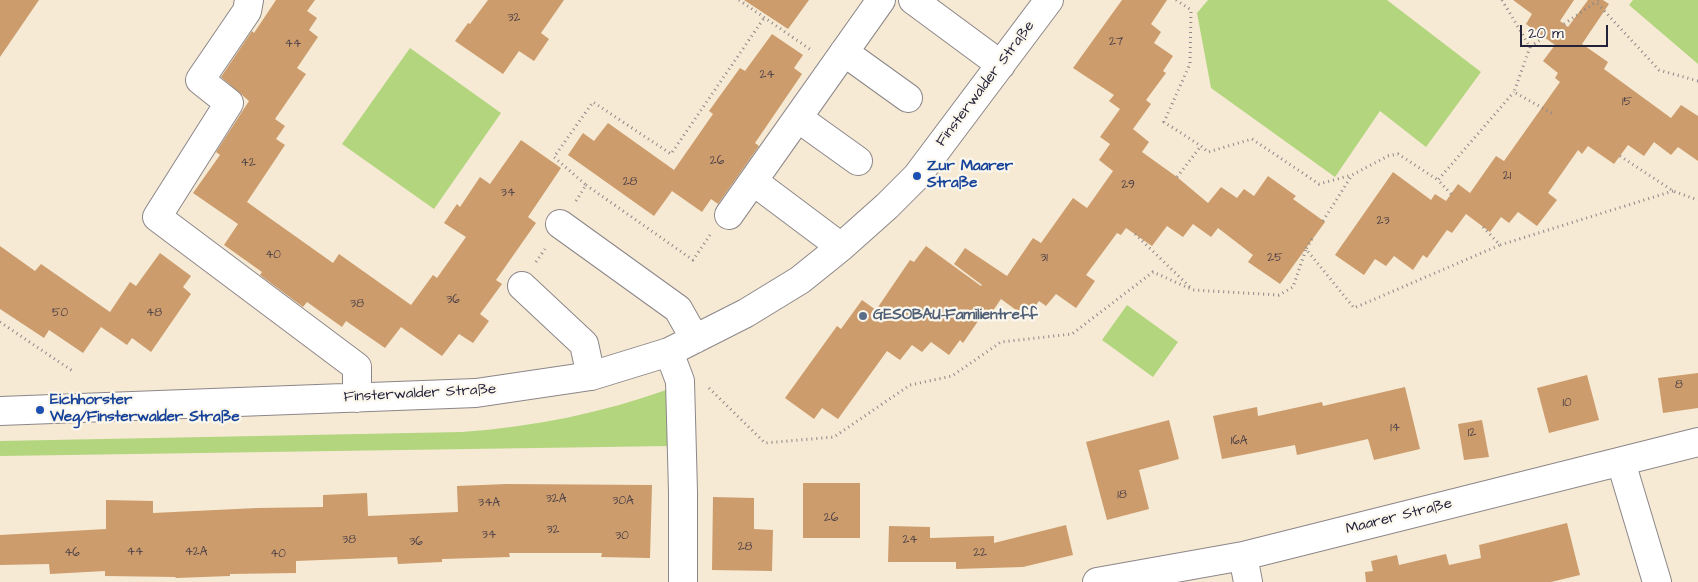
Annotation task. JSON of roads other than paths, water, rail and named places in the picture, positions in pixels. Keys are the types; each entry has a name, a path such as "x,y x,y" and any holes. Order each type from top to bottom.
{"street":[{"path":"249,0 247,11 200,80 229,103 157,218 357,367 357,398"},
{"path":"729,214 880,0"},
{"path":"913,0 1001,65"},
{"name":"Finsterwalder Straße","path":"0,411 476,393 591,376 669,352 746,313 800,280 887,206 917,176 1049,0"},
{"path":"839,59 908,98"},
{"path":"798,118 858,161"},
{"path":"753,181 841,247"},
{"path":"560,224 678,309 695,339"},
{"path":"522,286 584,344 591,376"},
{"path":"669,352 680,381 683,582"},
{"name":"Maarer Straße","path":"1097,582 1246,569 1621,462 1698,442"},
{"path":"1621,462 1657,582"}],"place":[{"name":"Zur Maarer Straße","path":"917,176"},
{"name":"GESOBAU-Familientreff","path":"863,316"},
{"name":"Eichhorster Weg/Finsterwalder Straße","path":"40,410"}]}
